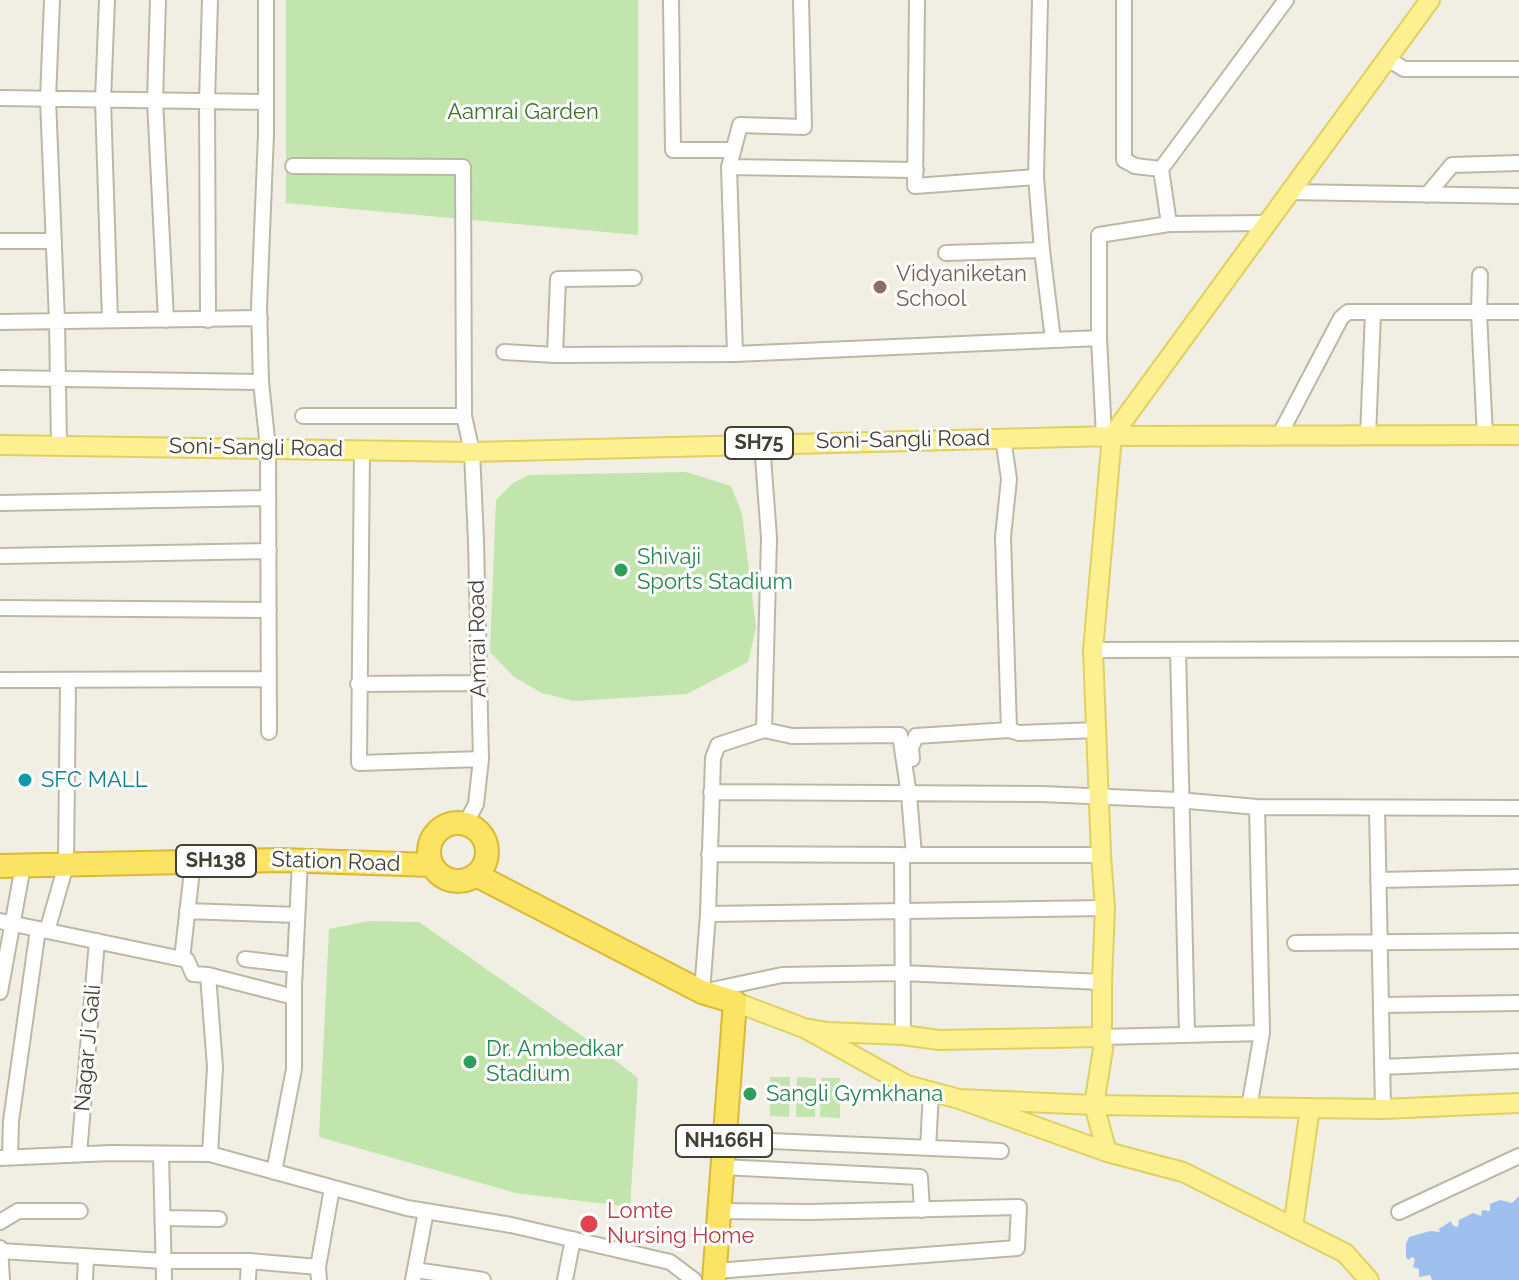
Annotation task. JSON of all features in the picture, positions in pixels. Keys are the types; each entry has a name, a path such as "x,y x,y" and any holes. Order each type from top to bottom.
{"highway":[{"path":"453,823 466,823 479,831 488,849 483,868 476,875 457,881 438,873 432,865 429,847 438,831 453,823"},
{"name":"Station Road","path":"0,866 300,860 432,865"},
{"path":"476,875 702,992 735,1002"},
{"name":"NH166H","path":"708,1277 718,1211 735,1002"}],"main road":[{"path":"1107,1152 1094,1105 1103,1049 1105,908 1093,650 1108,436 1430,0"},
{"name":"Soni-Sangli Road","path":"0,445 472,452 1108,436 1519,435"},
{"path":"735,1002 804,1028 907,1085 959,1099 1107,1152 1183,1172 1345,1253 1369,1280"},
{"path":"804,1028 939,1040 1102,1037"},
{"path":"959,1099 1094,1105 1383,1109 1519,1103"},
{"path":"1293,1227 1310,1108"}],"street":[{"path":"52,0 48,99 59,446"},
{"path":"107,0 103,100 110,320"},
{"path":"158,0 155,100 166,320"},
{"path":"208,320 210,0"},
{"path":"266,0 260,318 261,382 268,448 269,732"},
{"path":"671,0 673,150 733,150"},
{"path":"735,354 729,167 740,125 804,127 801,0"},
{"path":"917,0 915,186 1036,177"},
{"path":"1040,0 1036,177 1053,340"},
{"path":"1124,0 1124,160 1135,166 1161,169"},
{"path":"1169,224 1161,169 1286,0"},
{"path":"1388,59 1404,69 1519,69"},
{"path":"0,98 266,102"},
{"path":"1427,195 1452,165 1519,163"},
{"name":"Amrai Road","path":"293,166 463,167 464,416 472,452 481,759 476,804 466,823"},
{"path":"729,167 916,170"},
{"path":"1290,192 1519,196"},
{"path":"1108,436 1099,338 1099,235 1169,224 1268,223"},
{"path":"0,241 54,241"},
{"path":"946,253 1042,250"},
{"path":"1480,275 1485,436"},
{"path":"555,355 558,279 634,278"},
{"path":"1279,436 1341,318 1348,312 1519,312"},
{"path":"1368,436 1373,313"},
{"path":"0,322 260,318"},
{"path":"504,352 555,355 735,354 1099,338"},
{"path":"0,378 261,382"},
{"path":"303,416 464,416"},
{"path":"1003,438 1009,479 1003,537 1009,730"},
{"path":"762,443 769,538 764,730"},
{"path":"362,449 359,763 481,759"},
{"path":"0,503 268,498"},
{"path":"0,556 269,551"},
{"path":"0,608 269,610"},
{"path":"1093,650 1519,649"},
{"path":"1178,650 1187,1035"},
{"path":"0,680 269,679"},
{"path":"68,681 66,865 43,930 5,1158 79,1154 210,1154 426,1211 511,1225 670,1262 708,1277 1017,1248 1019,1207 718,1211"},
{"path":"358,684 478,683"},
{"path":"909,795 900,735 792,736 764,730 718,745 713,758 702,992 782,975 902,973 1102,982"},
{"path":"903,1035 902,912 908,855 911,748 916,736 1009,730 1019,733 1097,730"},
{"path":"711,792 1042,794 1183,800 1257,807 1519,808"},
{"path":"1249,1108 1262,1033 1257,807"},
{"path":"1377,808 1383,1109"},
{"path":"709,854 1101,855"},
{"path":"274,1172 294,1069 300,860"},
{"path":"182,959 193,862"},
{"path":"0,992 6,922 23,866"},
{"path":"1378,880 1519,877"},
{"path":"708,914 1105,908"},
{"path":"187,911 297,915"},
{"path":"6,922 187,960 200,975 215,1067 210,1154"},
{"name":"Nagar Ji Gali","path":"79,1154 97,941"},
{"path":"1295,943 1519,941"},
{"path":"245,959 295,965"},
{"path":"200,975 294,997"},
{"path":"1381,1005 1519,1003"},
{"path":"1102,1037 1262,1033"},
{"path":"1382,1067 1519,1061"},
{"path":"928,1148 931,1092"},
{"path":"724,1139 1001,1151"},
{"path":"161,1154 164,1280"},
{"path":"1399,1212 1519,1156"},
{"path":"722,1167 920,1177 922,1210"},
{"path":"2,1280 1,1250 86,1258 249,1261 318,1273 332,1188"},
{"path":"0,1222 18,1211 80,1211"},
{"path":"426,1211 414,1275 483,1280"},
{"path":"163,1218 219,1219"},
{"path":"565,1280 573,1239"},
{"path":"85,1280 86,1258"},
{"path":"248,1280 249,1261"}],"green space":[{"name":"Aamrai Garden","path":"286,0 638,0 638,235 286,203"},
{"name":"Shivaji Sports Stadium","path":"686,472 731,486 742,514 756,627 748,662 687,694 574,701 542,693 514,677 490,652 496,500 513,483 529,475"},
{"name":"Dr. Ambedkar Stadium","path":"369,921 419,922 638,1078 630,1207 516,1193 319,1137 329,929"},
{"path":"770,1077 790,1077 789,1117 770,1116"},
{"path":"797,1077 816,1078 815,1117 796,1117"},
{"path":"821,1078 840,1078 840,1118 820,1117"}],"water":[{"path":"1519,1196 1519,1280 1432,1280 1430,1275 1419,1277 1419,1269 1413,1267 1415,1259 1412,1257 1408,1260 1406,1257 1409,1237 1430,1231 1440,1232 1439,1229 1451,1221 1453,1226 1458,1227 1459,1220 1473,1213 1481,1216 1482,1210 1490,1211 1490,1204 1500,1200 1512,1203"}],"place":[{"name":"Vidyaniketan School","path":"880,287"},
{"name":"Shivaji Sports Stadium","path":"621,570"},
{"name":"SFC MALL","path":"25,780"},
{"name":"Dr. Ambedkar Stadium","path":"470,1062"},
{"name":"Sangli Gymkhana","path":"750,1094"},
{"name":"Lomte Nursing Home","path":"589,1224"}]}
